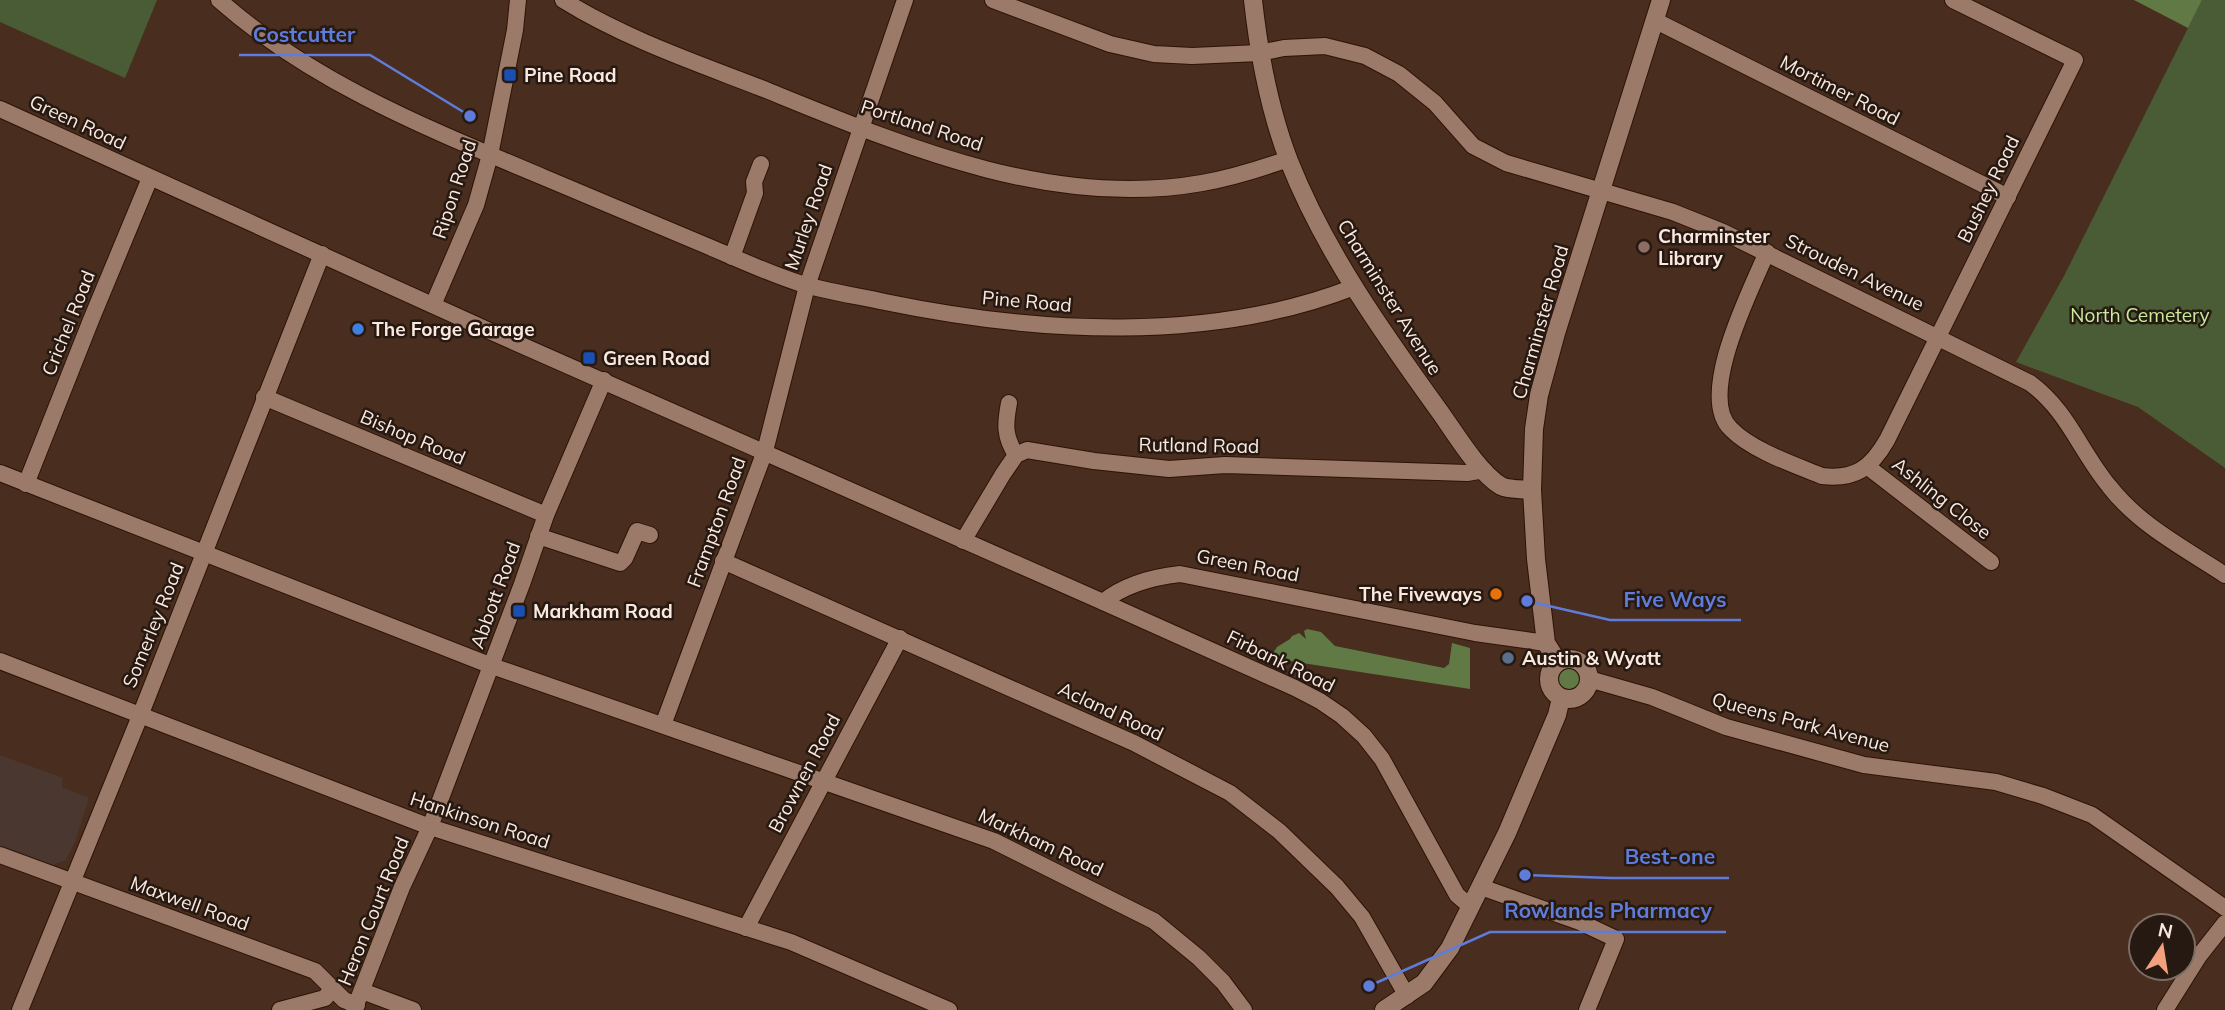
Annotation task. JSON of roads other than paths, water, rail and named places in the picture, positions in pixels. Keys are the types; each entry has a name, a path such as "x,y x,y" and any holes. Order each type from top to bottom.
{"main road":[{"name":"Charminster Avenue","path":"1253,0 1259,53 1289,159 1310,208 1354,287 1402,360 1484,470 1502,487 1532,490"},
{"name":"Charminster Road","path":"1558,662 1546,643 1536,559 1532,490 1534,429 1539,394 1657,6"},
{"path":"1569,659 1585,667 1589,680 1586,690 1580,696 1574,699 1561,698 1554,693 1548,680 1550,671 1558,662 1569,659"},
{"path":"1384,1010 1424,983 1450,948 1481,887 1557,715 1561,698"}],"street":[{"name":"Pine Road","path":"219,0 313,70 360,96 490,155 807,286 945,314 1032,324 1122,328 1245,318 1320,300 1354,287"},
{"name":"Ripon Road","path":"433,305 475,205 490,155 515,30 518,0"},
{"name":"Portland Road","path":"563,0 587,15 655,46 861,128 951,159 1019,177 1082,187 1146,188 1199,183 1250,172 1289,159"},
{"name":"Murley Road","path":"765,451 807,286 905,0"},
{"name":"Strouden Avenue","path":"993,0 1110,44 1154,54 1192,56 1259,53 1284,48 1325,46 1365,56 1399,74 1435,103 1473,146 1506,163 1673,212 1766,252 2030,383 2048,396 2109,486 2146,524 2225,575"},
{"name":"Bushey Road","path":"1868,467 1887,440 2076,60 1953,0"},
{"name":"Mortimer Road","path":"1657,6 2008,197"},
{"name":"Green Road","path":"0,109 433,305 1103,602 1114,593 1138,583 1180,574 1475,633 1546,643"},
{"path":"732,257 755,193 754,182 761,164"},
{"name":"Crichel Road","path":"26,484 150,178"},
{"path":"1766,252 1722,368 1718,401 1724,421 1741,437 1822,476 1857,473 1868,467"},
{"name":"Somerley Road","path":"20,1010 74,882 322,254"},
{"name":"Abbott Road","path":"430,827 546,515 604,380"},
{"name":"Bishop Road","path":"264,397 546,515"},
{"path":"963,541 1016,454 1006,436 1009,403"},
{"name":"Rutland Road","path":"1016,454 1027,450 1169,469 1225,465 1467,473 1484,470"},
{"name":"Frampton Road","path":"663,725 765,451"},
{"name":"Ashling Close","path":"1868,467 1991,562"},
{"name":"Markham Road","path":"0,474 492,666 994,841 1137,912 1169,932 1223,982 1244,1010"},
{"path":"538,536 620,563 637,531 650,536"},
{"name":"Acland Road","path":"723,561 1134,743 1238,798 1279,831 1337,887 1362,917 1407,996"},
{"name":"Firbank Road","path":"1103,602 1294,688 1342,716 1364,736 1382,759 1457,895 1471,907"},
{"name":"Brownen Road","path":"746,928 900,638"},
{"name":"Hankinson Road","path":"0,661 430,827 791,942 949,1010"},
{"name":"Queens Park Avenue","path":"1589,680 1652,697 1726,727 1864,765 1996,782 2043,796 2092,815 2225,908"},
{"name":"Heron Court Road","path":"358,1002 402,887 430,827"},
{"name":"Maxwell Road","path":"0,855 315,971 344,1000 413,1010"},
{"path":"1481,887 1580,922 1616,939 1587,1010"},
{"path":"2165,1010 2199,956 2225,923"},
{"path":"280,1010 325,998 332,989"}],"place":[{"name":"Pine Road","path":"510,75"},
{"name":"Costcutter","path":"470,116"},
{"name":"Charminster Library","path":"1644,247"},
{"name":"The Forge Garage","path":"358,329"},
{"name":"Green Road","path":"589,358"},
{"name":"The Fiveways","path":"1496,594"},
{"name":"Five Ways","path":"1527,601"},
{"name":"Markham Road","path":"519,611"},
{"name":"Austin & Wyatt","path":"1508,658"},
{"name":"Best-one","path":"1525,875"},
{"name":"Rowlands Pharmacy","path":"1369,986"}],"park label":[{"name":"North Cemetery","path":"2140,315"}]}
